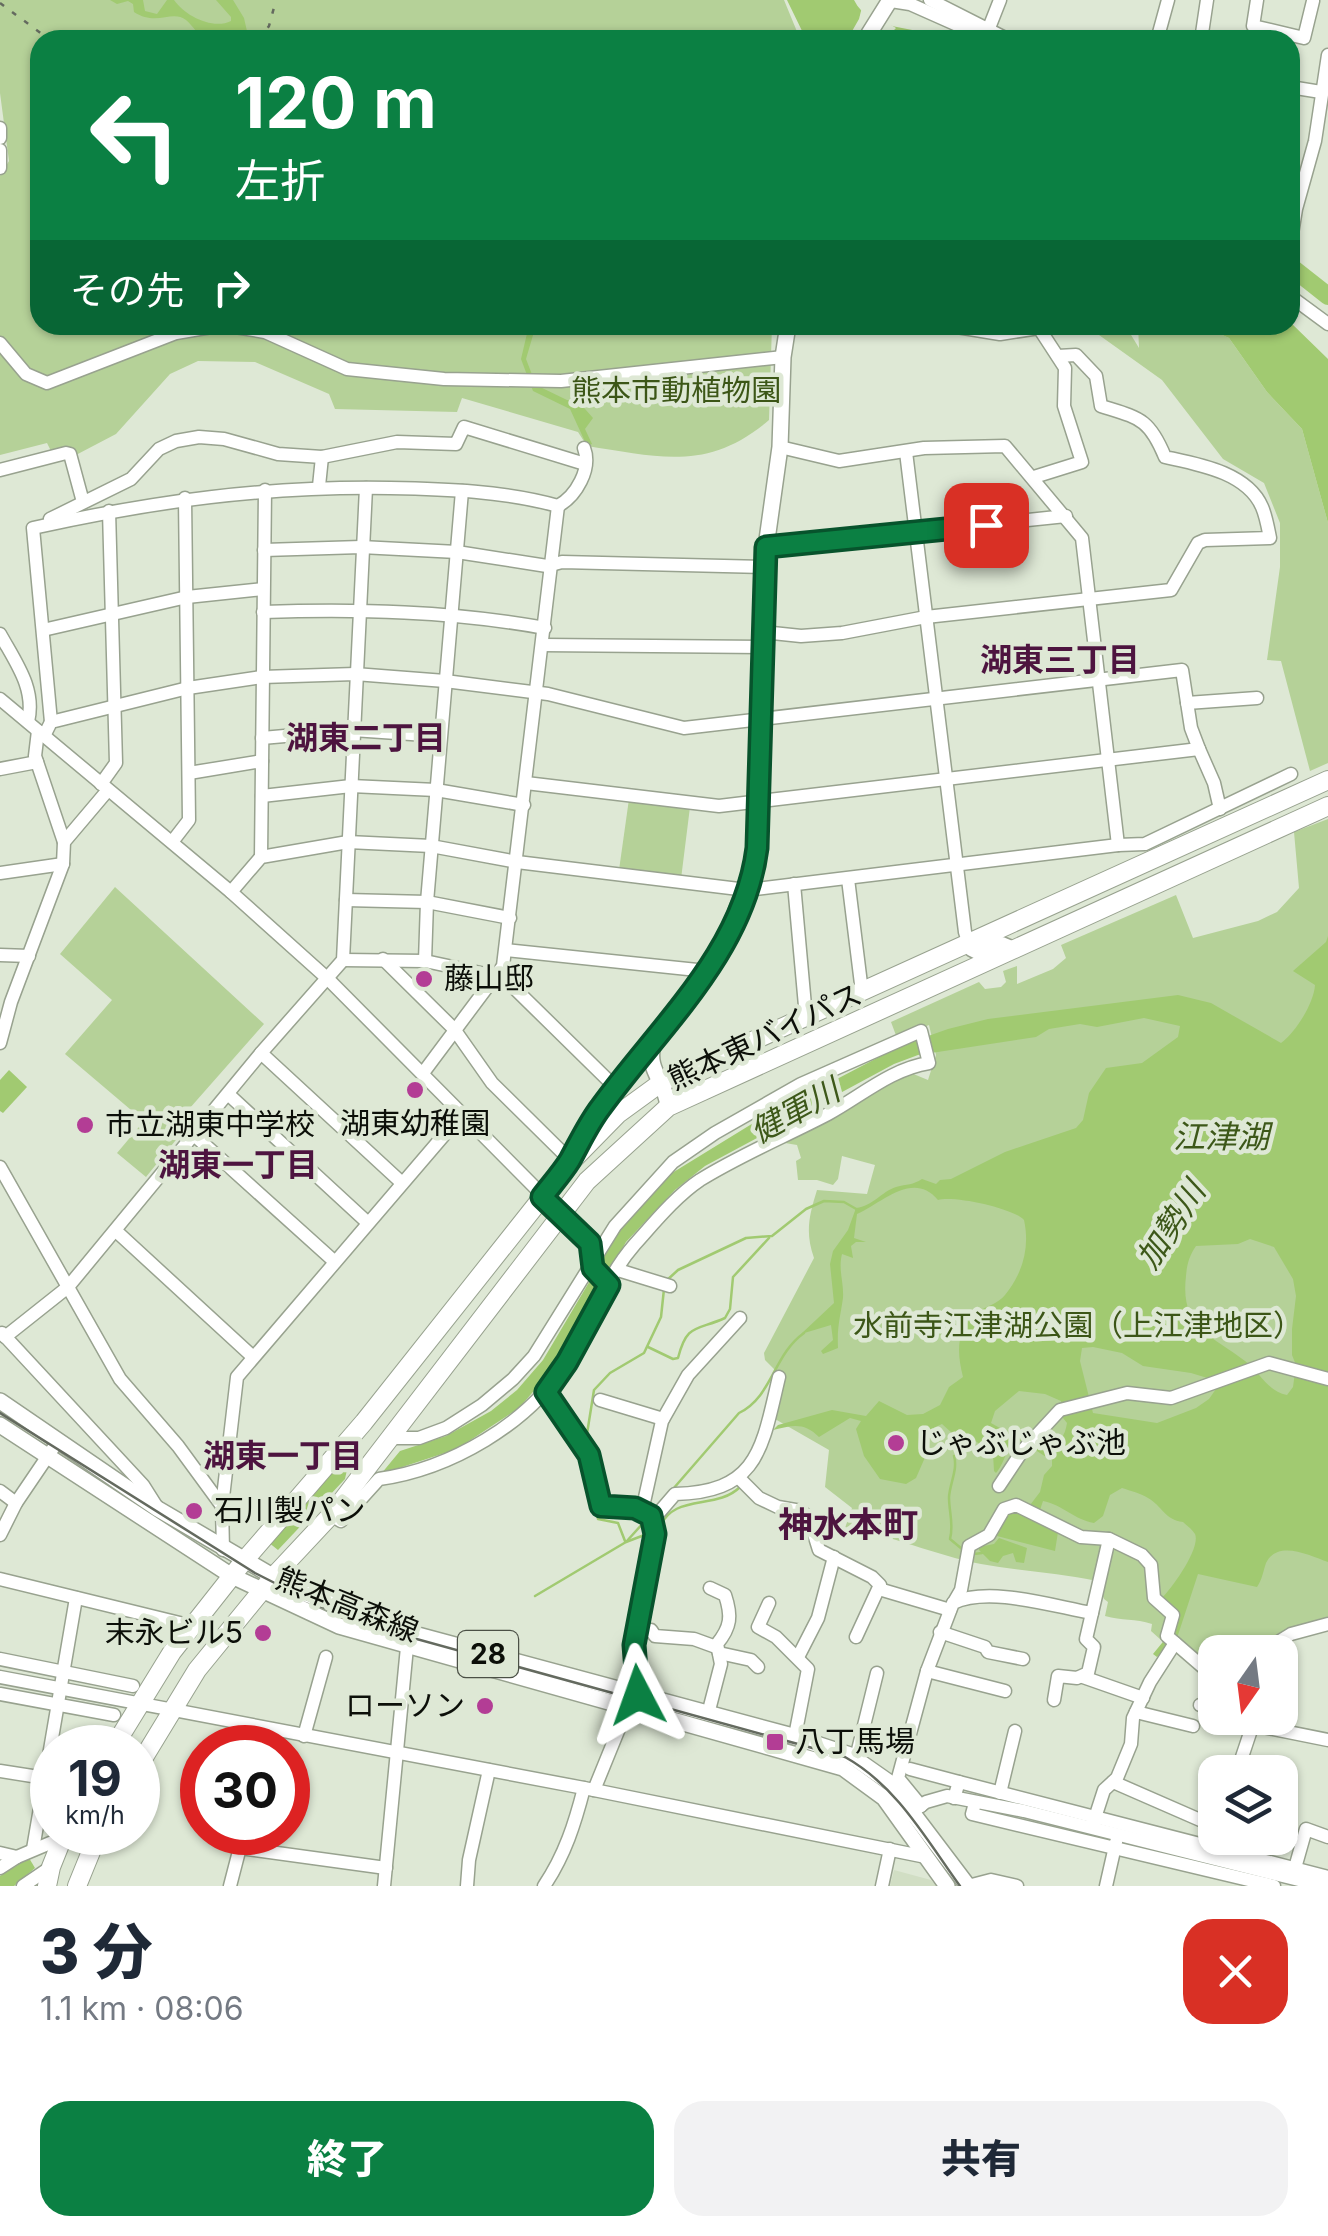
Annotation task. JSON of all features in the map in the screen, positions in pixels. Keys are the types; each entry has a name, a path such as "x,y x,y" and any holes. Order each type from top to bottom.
{"highway":[{"name":"熊本東バイパス","path":"123,1725 135,1695 237,1569 364,1422 568,1163 618,1114 662,1082 968,944 1149,852 1275,805 1328,780"},
{"name":"熊本東バイパス","path":"160,1730 197,1670 267,1584 331,1515 587,1181 668,1107 1328,806"},
{"path":"47,1886 55,1855"},
{"path":"83,1885 91,1855"}],"main road":[{"path":"872,30 891,0"},
{"path":"568,1163 584,1131 725,942 756,860 764,567 780,447 786,335"},
{"path":"660,1032 650,1056 668,1093 668,1107"},
{"name":"熊本高森線","path":"0,1401 158,1510 224,1550 237,1569"},
{"name":"熊本高森線","path":"0,1425 48,1457 339,1626 825,1761 864,1781 911,1813 926,1857 948,1886"},
{"name":"熊本高森線","path":"267,1584 414,1634 795,1736 856,1758 890,1782 968,1886"}],"street":[{"path":"891,0 979,30"},
{"path":"930,0 983,30"},
{"path":"991,30 1000,0"},
{"path":"1160,30 1168,0"},
{"path":"1202,30 1207,0"},
{"path":"1257,0 1253,26 1270,30"},
{"path":"1300,37 1304,38 1310,1 1328,5"},
{"path":"1300,206 1323,116 1321,92 1328,56"},
{"path":"1300,89 1321,92"},
{"path":"0,128 0,138"},
{"path":"0,150 0,168"},
{"path":"1300,303 1328,324"},
{"path":"0,343 26,374 47,383 171,335"},
{"path":"268,335 347,369 444,379 561,381 783,358"},
{"path":"1034,477 1082,462 1064,406 1065,368 1044,335"},
{"path":"543,645 763,640 842,633 926,617 1088,597 1171,590 1198,543 1270,538 1262,506 1254,493 1202,465 1165,457 1154,428 1140,418 1101,406 1096,376 1076,356 1058,356"},
{"path":"32,528 131,479 159,449 199,437 224,439 278,454 322,457 397,442 456,444 464,426 585,464"},
{"path":"780,447 839,461 948,446 1005,446 1034,477 1082,538 1118,845"},
{"path":"422,1073 497,976 506,950 558,506 580,484 587,456 584,448"},
{"path":"906,452 968,944 977,953 1002,943 1014,948"},
{"path":"0,470 70,454 82,502"},
{"path":"318,486 322,457"},
{"path":"32,528 185,498 318,486 462,491 558,506"},
{"path":"158,1510 144,1485 2,1334 68,1288 261,1053 343,960 366,488"},
{"path":"261,857 265,490"},
{"path":"425,961 462,491"},
{"path":"172,842 189,820 185,498"},
{"path":"64,842 116,764 109,511"},
{"path":"766,547 1066,516"},
{"path":"0,1044 63,864 64,842 34,746 41,728 43,630 32,528"},
{"path":"264,550 361,547 457,552 547,566 554,562 764,567"},
{"path":"43,630 187,597 264,589"},
{"path":"263,612 358,610 452,614 546,628"},
{"path":"0,634 25,678 41,728"},
{"path":"41,728 116,704 188,688 262,678 355,674 446,681 538,693 684,728 1182,670 1198,749 1214,783 1220,808"},
{"path":"1187,703 1256,698"},
{"path":"0,699 41,728 328,979 590,1243 592,1264 609,1285"},
{"path":"262,738 354,730 440,736"},
{"path":"526,783 720,806 1198,749"},
{"path":"188,774 262,761"},
{"path":"0,769 37,762"},
{"path":"231,892 261,857 348,842 432,846 516,862 746,890 1118,845 1149,852 1220,808 1291,774"},
{"path":"262,796 351,786 436,790 524,806"},
{"path":"0,872 63,864"},
{"path":"848,880 862,992"},
{"path":"794,884 806,1017"},
{"path":"346,900 427,902 510,918"},
{"path":"506,950 706,971"},
{"path":"0,955 29,956"},
{"path":"343,960 425,961 504,978 616,1088"},
{"path":"382,960 454,1030 492,1083 568,1163"},
{"path":"331,1515 341,1522 379,1479 448,1457 500,1430 546,1392 632,1248 698,1182 836,1110 908,1066 928,1063 922,1032 801,1084 673,1162 615,1226 534,1356 514,1379 446,1428 420,1438 390,1438"},
{"path":"261,1053 402,1182"},
{"path":"228,1094 368,1223"},
{"path":"224,1550 222,1506 238,1376 462,1114"},
{"path":"171,1118 194,1134 335,1262"},
{"path":"0,1167 120,1379 178,1446 222,1506"},
{"path":"116,1231 253,1357"},
{"path":"618,1270 670,1286"},
{"path":"544,1886 558,1866 589,1789 627,1709 638,1695 634,1645 655,1534 646,1514 663,1419 688,1375 740,1318"},
{"path":"999,1486 1023,1450 1060,1410 1127,1394 1171,1398 1269,1363 1328,1380"},
{"path":"546,1392 589,1455 599,1503 656,1516 675,1494 701,1494 739,1478 768,1423 779,1376"},
{"path":"600,1400 663,1419"},
{"path":"0,1535 16,1503 58,1441"},
{"path":"739,1478 769,1504 801,1511 812,1526 815,1545 880,1585 856,1637"},
{"path":"0,1491 16,1503"},
{"path":"1094,1823 1104,1790 1113,1782 1132,1744 1136,1712 1172,1640 1173,1615 1154,1598 1151,1565 1142,1555 1109,1538 1081,1536 1009,1505 989,1535 970,1546 960,1590 926,1671 898,1778 911,1813 947,1796 1094,1823 1328,1877"},
{"path":"1084,1677 1094,1647 1086,1638 1109,1538"},
{"path":"798,1657 818,1618 834,1557"},
{"path":"0,1580 192,1626"},
{"path":"708,1714 721,1664 718,1650 730,1622 726,1595 710,1588"},
{"path":"879,1589 952,1606 965,1598 985,1596 1092,1613"},
{"path":"54,1725 76,1598"},
{"path":"768,1603 758,1627 776,1636 798,1657 808,1674 795,1736"},
{"path":"1289,1635 1328,1624"},
{"path":"637,1633 651,1630 655,1636 694,1639 751,1660 758,1667"},
{"path":"940,1632 986,1647 988,1652 1023,1659"},
{"path":"1172,1640 1198,1663"},
{"path":"384,1886 408,1647"},
{"path":"307,1725 326,1657"},
{"path":"0,1660 64,1672 172,1710 249,1725"},
{"path":"926,1671 1005,1691"},
{"path":"856,1758 877,1673"},
{"path":"1054,1700 1058,1676 1084,1677 1142,1698"},
{"path":"0,1677 114,1715"},
{"path":"0,1694 135,1695"},
{"path":"1136,1712 1193,1726"},
{"path":"1000,1793 1014,1731"},
{"path":"1298,1732 1328,1740"},
{"path":"310,1737 926,1857"},
{"path":"467,1886 489,1770"},
{"path":"910,1770 1000,1793 1094,1823 1116,1841 1274,1886"},
{"path":"0,1772 30,1776"},
{"path":"954,1798 959,1782"},
{"path":"1113,1782 1198,1818"},
{"path":"975,1803 972,1814 1323,1886"},
{"path":"1295,1868 1306,1829 1328,1837"},
{"path":"1106,1886 1116,1841"},
{"path":"882,1886 890,1849"},
{"path":"0,1868 30,1850"},
{"path":"0,1853 17,1856"},
{"path":"230,1886 238,1855"},
{"path":"291,1855 386,1868"},
{"path":"23,1886 50,1867"},
{"path":"968,1886 991,1880 1017,1886"}],"shaded area":[{"path":"894,1870 931,1880 936,1886 890,1886"}],"green space":[{"name":"熊本市動植物園","path":"0,0 784,0 796,30 30,30 30,335 772,335 769,420 725,448 704,454 637,454 587,446 578,432 462,398 457,412 335,409 329,394 255,362 198,361 170,374 116,434 74,456 53,455 47,443 0,455 0,176 9,161 0,93"},
{"path":"1099,335 1131,335 1139,348 1138,335 1229,338 1267,392 1302,429 1328,523 1328,763 1310,771 1281,661 1267,660 1280,567 1280,523 1264,483 1223,459 1162,380"},
{"path":"629,799 690,807 681,879 619,870"},
{"name":"水前寺江津湖公園（上江津地区）","path":"1328,819 1328,1621 1286,1635 1198,1635 1198,1658 1176,1642 1161,1640 1151,1631 1152,1624 1105,1616 1108,1602 1097,1581 981,1564 845,1528 852,1508 825,1487 829,1450 775,1419 777,1372 765,1360 764,1353 814,1258 809,1224 817,1190 867,1194 875,1165 842,1156 833,1185 798,1180 796,1161 801,1158 797,1145 779,1142 911,1073 928,1080 936,1055 929,1025 897,1038 891,1022 979,982 985,989 1001,987 1006,982 1003,971 1017,966 1017,984 1053,969 1066,958 1061,945 1176,895 1193,938 1277,912 1299,888 1294,832"},
{"path":"115,887 264,1024 182,1117 188,1125 146,1177 117,1153 144,1121 65,1054 112,1000 60,954"}],"water":[{"path":"110,0 143,0 145,11 157,14 167,0 174,0 192,16 216,24 231,21 231,17 216,0 233,0 247,30 195,30 181,17 150,18 134,12 128,1 117,4"},
{"path":"787,0 854,0 871,18 911,30 802,30"},
{"path":"1300,332 1328,359 1328,523 1302,429 1267,392 1229,338 1222,335 1300,335"},
{"path":"527,335 533,335 526,359 536,385 578,401 593,418 585,429 592,444 587,446 570,409 533,391 521,359"},
{"name":"江津湖","path":"1328,936 1328,1562 1295,1551 1278,1552 1266,1563 1257,1587 1198,1574 1177,1638 1157,1657 1153,1654 1171,1632 1162,1598 1184,1568 1196,1540 1183,1522 1168,1516 1148,1498 1122,1488 1110,1495 1103,1516 1094,1523 1043,1501 1039,1513 1058,1532 1055,1551 997,1536 1011,1509 1024,1513 1052,1466 1052,1460 1021,1441 1012,1438 996,1473 993,1454 962,1431 952,1433 942,1424 929,1430 930,1446 916,1478 906,1484 880,1479 864,1456 856,1429 861,1421 850,1418 819,1437 798,1426 773,1430 778,1425 832,1410 866,1416 879,1401 907,1415 923,1414 940,1405 949,1387 963,1377 959,1350 965,1326 978,1312 1002,1298 1016,1278 1024,1259 1024,1220 982,1204 938,1200 918,1188 898,1192 857,1214 854,1238 866,1242 851,1246 853,1258 842,1254 838,1348 823,1354 821,1351 833,1340 831,1325 801,1334 834,1303 830,1264 833,1251 848,1230 856,1208 891,1189 922,1179 936,1184 1005,1152 1076,1128 1083,1120 1089,1093 1106,1068 1142,1063 1178,1037 1180,1026 1144,1018 1097,1027 1080,1024 1049,1029 1036,1037 918,1055 894,1064 705,1166 675,1190 626,1242 559,1362 519,1408 457,1449 381,1474 400,1451 446,1436 491,1411 517,1390 543,1360 620,1230 672,1173 755,1122 900,1046 988,1019 1178,995 1211,1003 1281,1043 1303,1017 1314,992 1315,985 1293,971","holes":["1250,1239 1274,1247 1293,1279 1296,1296 1292,1355 1296,1365 1293,1387 1287,1395 1274,1390 1245,1361 1209,1336 1188,1307 1186,1272 1196,1246 1238,1244","1082,1348 1122,1353 1143,1366 1214,1380 1216,1389 1196,1408 1157,1423 1093,1413 1080,1361","1019,1391 1045,1394 1061,1401 1067,1423 1065,1432 1048,1452 1037,1449 991,1423 995,1411"]},
{"path":"9,1070 27,1087 3,1113 0,1080"},
{"path":"348,1465 345,1479 278,1550 268,1542 331,1474"},
{"path":"999,1538 1027,1548 1024,1563 1016,1562 1013,1553 1003,1556 998,1563 990,1561 979,1550"},
{"path":"29,1858 35,1868 14,1886 0,1886 0,1876"}],"pier":[{"path":"862,7 896,28 853,30"}],"waterway":[{"path":"1300,274 1328,296"},
{"path":"666,1281 678,1270 746,1238 772,1236 806,1209 824,1201 844,1202 858,1210"},
{"path":"648,1347 678,1358 689,1333 725,1318 730,1309 733,1277 769,1238"},
{"path":"586,1440 594,1390 610,1373 644,1353 661,1317 664,1289"},
{"path":"673,1489 739,1413 759,1396 786,1352 804,1333"},
{"path":"954,1456 949,1497 950,1539 962,1549"},
{"path":"659,1529 674,1510 719,1498 740,1487"},
{"path":"596,1507 598,1519 618,1523 625,1541"},
{"path":"626,1542 645,1521"},
{"path":"535,1596 626,1542 647,1534"},
{"path":"974,1554 982,1553"}],"tram line":[{"path":"0,1413 255,1573 320,1606 384,1630 845,1757 895,1798 960,1886"}],"railway":[{"path":"266,30 276,0"},
{"path":"0,3 36,30"}],"place":[{"name":"藤山邸","path":"424,979"},
{"name":"湖東幼稚園","path":"415,1090"},
{"name":"市立湖東中学校","path":"85,1125"},
{"name":"じゃぶじゃぶ池","path":"896,1443"},
{"name":"石川製パン","path":"194,1511"},
{"name":"末永ビル5","path":"263,1633"},
{"name":"ローソン","path":"485,1706"},
{"name":"八丁馬場","path":"775,1742"}],"district":[{"name":"湖東三丁目","path":"1060,660"},
{"name":"湖東二丁目","path":"366,738"},
{"name":"湖東一丁目","path":"238,1165"},
{"name":"湖東一丁目","path":"283,1456"},
{"name":"神水本町","path":"848,1525"}],"route":[{"path":"638,1695 634,1645 655,1534 651,1516 635,1508 601,1506 589,1455 546,1392 609,1285 593,1268 590,1243 542,1197 566,1166 602,1104 706,971 725,942 746,890 757,848 766,547 986,525"}],"water label":[{"name":"健軍川","path":"795,1111"},
{"name":"加勢川","path":"1171,1225"}]}
